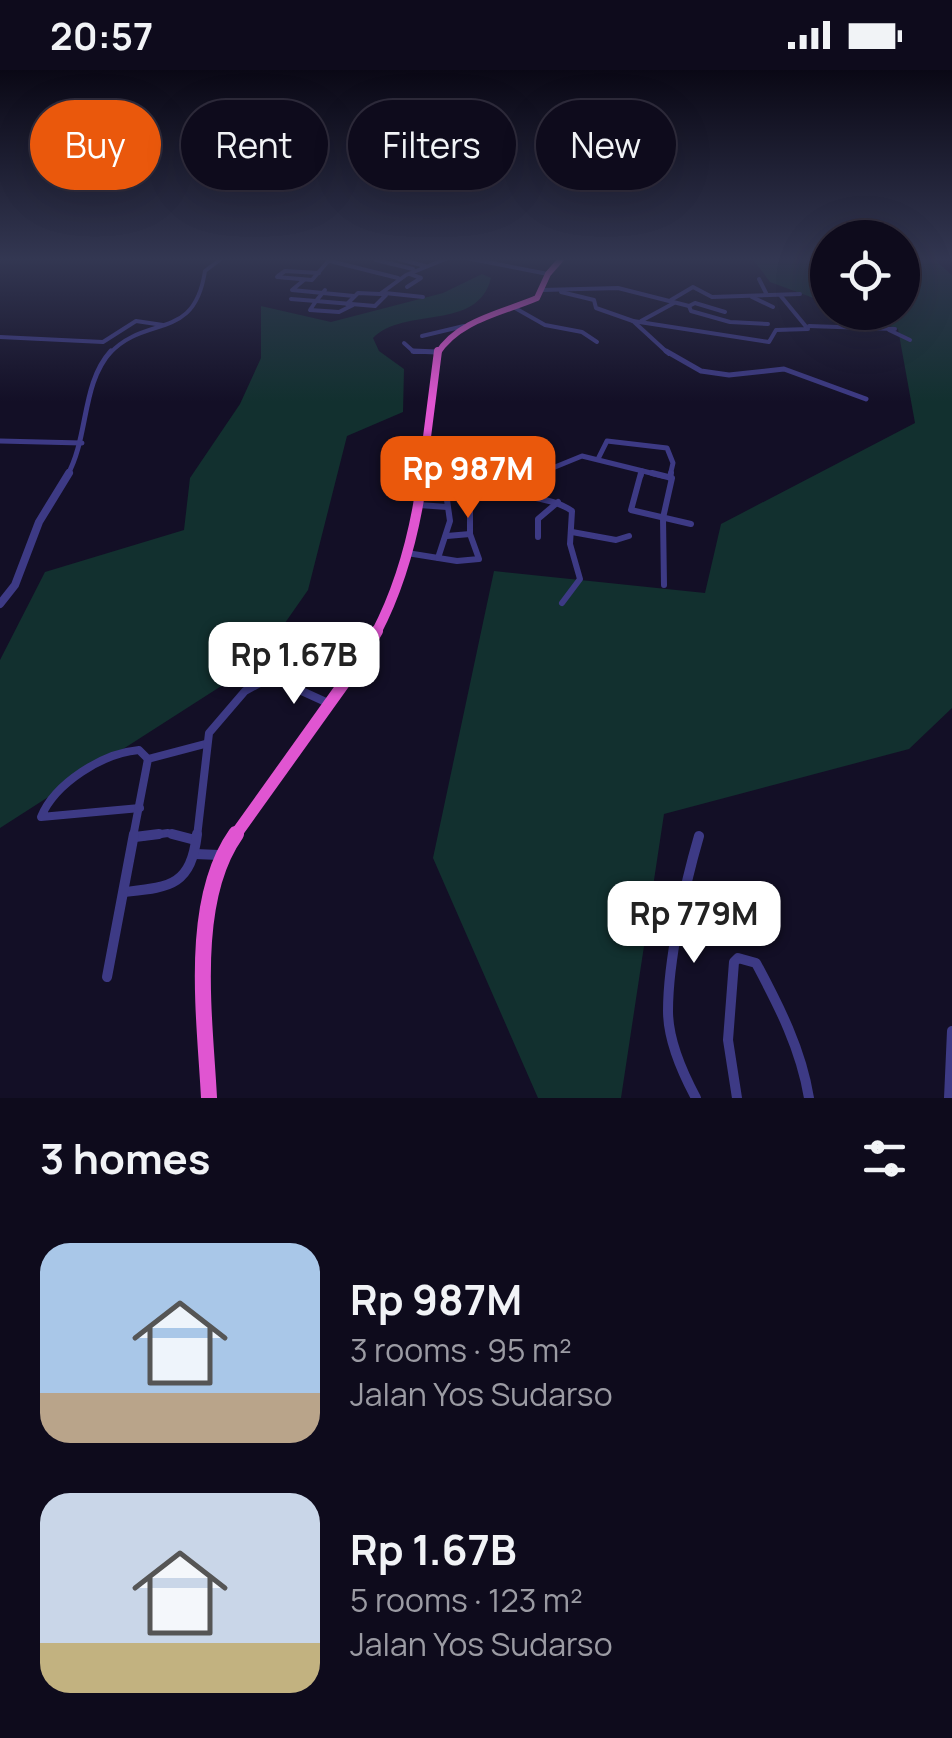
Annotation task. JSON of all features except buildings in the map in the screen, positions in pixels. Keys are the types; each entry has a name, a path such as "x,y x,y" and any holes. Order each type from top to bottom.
{"highway":[{"path":"209,1098 205,937 208,892 220,856 370,644 406,553 419,504 436,352 448,338 466,327 519,306"}],"street":[{"path":"0,604 19,583 34,532 82,443 95,379 104,358 135,336 186,317 197,306"},
{"path":"313,306 310,310 344,312 348,306"},
{"path":"595,306 637,321 769,342 776,330 806,330 809,326"},
{"path":"637,321 665,306"},
{"path":"689,306 691,311 724,320 768,324"},
{"path":"704,306 724,312"},
{"path":"769,313 773,307 787,306 809,326 892,330 910,340"},
{"path":"515,308 545,325 582,332 597,342"},
{"path":"0,336 103,342 136,321 163,325"},
{"path":"637,321 670,354 700,370 729,375 784,369 866,399"},
{"path":"422,336 466,327"},
{"path":"404,343 414,352 436,352"},
{"path":"598,459 606,441 667,448 673,463 673,480 664,518 664,585"},
{"path":"0,442 82,443"},
{"path":"473,467 490,446"},
{"path":"424,479 444,479 473,467 555,466 578,456 670,478"},
{"path":"486,468 494,486 504,493 559,502 572,511 571,551 580,579 562,603"},
{"path":"642,471 631,510 691,524"},
{"path":"438,558 450,521 444,479"},
{"path":"406,553 478,560 470,534 470,497 447,490"},
{"path":"538,537 538,519 559,502"},
{"path":"419,504 448,507"},
{"path":"572,532 616,540 629,536"},
{"path":"446,538 470,534"},
{"path":"125,892 176,885 196,854 206,744 222,714 264,678 283,681 328,703"},
{"path":"148,759 206,744"},
{"path":"140,808 55,818 42,818 41,814 54,790 128,751 139,750 148,759"},
{"path":"107,977 148,759"},
{"path":"135,837 168,833 195,840"},
{"path":"696,1098 678,1065 668,1012 685,884 699,836"},
{"path":"196,854 220,856"},
{"path":"737,1098 728,1030 734,962 738,958 756,963 770,988 800,1061 809,1098"},
{"path":"949,1098 952,1031"}],"green space":[{"path":"261,306 331,322 393,306 471,306 386,328 373,338 379,351 404,369 403,412 347,436 308,590 257,663 0,828 0,660 45,572 184,530 190,478 240,404 261,358"},
{"path":"920,306 952,306 952,708 909,749 664,814 621,1098 538,1098 433,858 494,571 705,593 721,524 915,423 898,330 920,330"}]}
